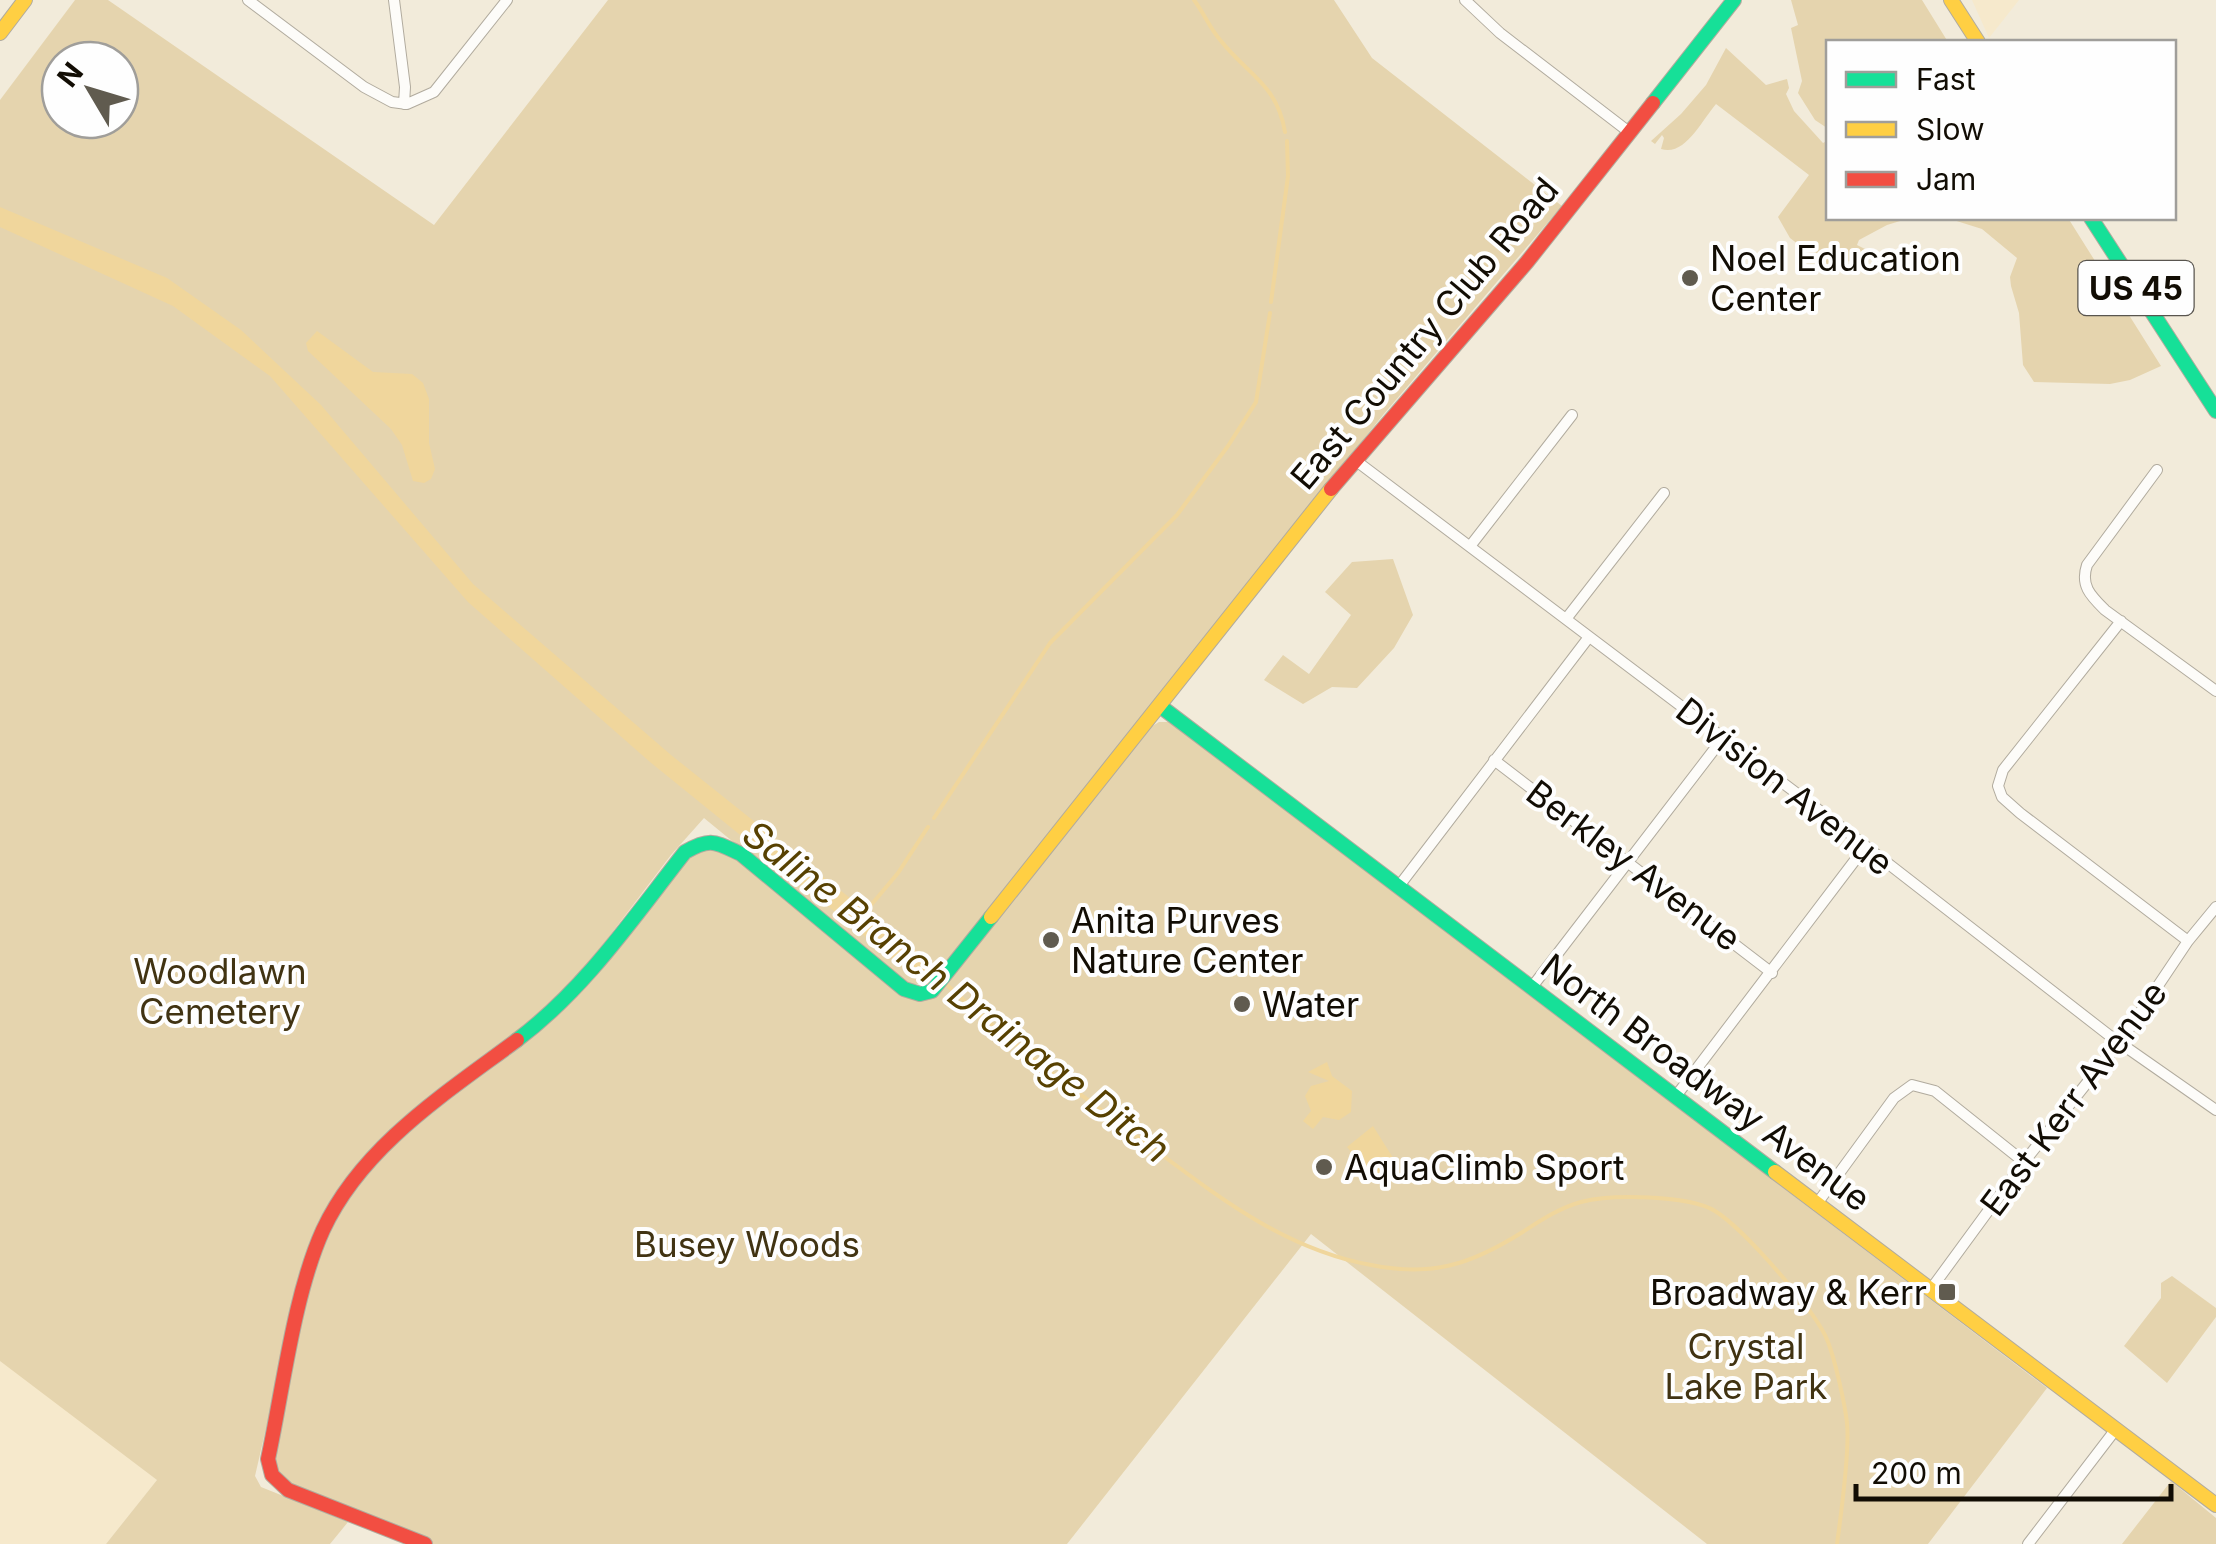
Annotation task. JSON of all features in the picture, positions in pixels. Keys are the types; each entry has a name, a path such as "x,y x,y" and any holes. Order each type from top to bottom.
{"main road":[{"path":"0,34 25,0"},
{"name":"East Country Club Road","path":"424,1544 319,1504 280,1484 272,1475 268,1458 308,1266 325,1226 360,1173 392,1137 560,1004 685,852 703,842 724,844 904,989 926,994 944,979 1354,460 1491,305 1734,0"},
{"path":"1951,0 1977,40"},
{"name":"US 45","path":"2092,220 2213,400"},
{"name":"North Broadway Avenue","path":"1160,706 2216,1505"}],"street":[{"path":"248,0 364,86 404,104 434,92 507,0"},
{"path":"394,0 404,104"},
{"path":"1466,0 1500,34 1629,132"},
{"path":"1471,546 1572,415"},
{"name":"Division Avenue","path":"1354,460 2119,1042 2216,1110"},
{"path":"2158,470 2088,565 2084,582 2089,594 2121,622 2216,692"},
{"path":"1566,619 1664,494"},
{"path":"2121,622 2004,770 1999,779 2000,792 2020,813 2188,941"},
{"path":"1399,886 1589,637"},
{"path":"1532,987 1723,738"},
{"name":"Berkley Avenue","path":"1494,760 1772,973"},
{"path":"1676,1096 1864,847"},
{"name":"East Kerr Avenue","path":"1931,1289 2216,907"},
{"path":"1816,1205 1894,1098 1912,1086 1935,1091 2024,1162"},
{"path":"2028,1544 2116,1429"}],"shaded area":[{"path":"1972,0 2019,0 1989,38"},
{"path":"0,207 167,278 241,330 321,405 473,584 671,755 940,970 924,984 650,762 468,602 270,376 173,306 0,227"},
{"path":"317,331 373,372 412,374 423,383 429,399 429,443 435,469 431,479 424,483 413,481 402,445 391,429 308,351 306,343"},
{"path":"1327,1062 1332,1076 1352,1091 1351,1112 1339,1120 1323,1117 1313,1129 1303,1121 1311,1111 1305,1096 1311,1086 1329,1081 1308,1072"},
{"path":"1373,1126 1395,1161 1373,1179 1347,1147"},
{"path":"0,1358 157,1480 106,1544 0,1544"}],"green space":[{"name":"Woodlawn Cemetery","path":"75,0 108,0 434,225 608,0 1334,0 1372,58 1562,206 1383,415 928,984 910,984 892,972 704,818 589,963 544,1012 394,1128 303,1268 255,1476 261,1487 348,1522 330,1544 106,1544 157,1480 0,1361 0,100 40,47 40,140 140,140 140,40 45,40"},
{"path":"1791,0 1922,0 1947,40 1826,40 1826,127 1815,120 1798,93 1802,81 1791,28 1798,25"},
{"path":"1726,48 1766,85 1787,79 1786,94 1794,111 1823,143 1826,142 1826,220 1903,220 1859,240 1857,245 1865,249 1857,266 1850,261 1828,267 1790,238 1778,217 1809,175 1716,104 1678,148 1661,149 1662,135 1655,144 1651,141 1706,85"},
{"path":"1953,220 2069,220 2161,366 2110,384 2034,382 2023,365 2019,313 2011,286 2017,258 1982,229"},
{"path":"1393,559 1413,615 1394,648 1357,688 1332,687 1303,704 1264,680 1283,655 1309,674 1351,615 1325,592 1352,562"},
{"path":"1169,722 2047,1388 1928,1544 1707,1544 1311,1234 1067,1544 425,1544 319,1504 269,1469 309,1266 373,1157 551,1014 672,865 713,841 920,994 1018,892 1149,728"},
{"path":"2172,1276 2216,1308 2216,1317 2167,1383 2124,1346 2161,1298 2161,1283"},
{"path":"2171,1481 2216,1518 2216,1544 2122,1544"}],"waterway":[{"path":"1194,0 1217,36 1268,91 1285,132"},
{"path":"1271,302 1288,176 1287,141"},
{"path":"934,818 1050,643 1177,515 1228,446 1256,402 1270,313"},
{"path":"866,911 898,873 928,827"},
{"name":"Saline Branch Drainage Ditch","path":"946,984 1038,1062 1218,1195 1275,1231 1337,1257 1413,1270 1449,1266 1484,1253 1565,1208 1594,1199 1669,1199 1715,1211 1778,1272 1810,1311 1828,1342 1848,1435 1837,1544"}],"traffic: fast":[{"path":"1653,103 1734,0"},
{"path":"2092,220 2216,411"},
{"path":"1160,706 1775,1172"},
{"path":"517,1040 586,976 685,852 701,844 719,844 741,854 904,989 920,994 932,991 991,917"}],"traffic: slow":[{"path":"0,33 25,0"},
{"path":"1951,0 1977,40"},
{"path":"991,917 1331,489"},
{"path":"1775,1172 2216,1505"}],"traffic: jam":[{"path":"1331,489 1527,262 1653,103"},
{"path":"425,1544 288,1490 272,1475 268,1459 304,1283 323,1230 340,1200 360,1172 408,1123 517,1040"}],"place":[{"name":"Noel Education Center","path":"1690,278"},
{"name":"Anita Purves Nature Center","path":"1051,940"},
{"name":"Water","path":"1242,1004"},
{"name":"AquaClimb Sport","path":"1324,1167"},
{"name":"Broadway & Kerr","path":"1947,1292"}],"park label":[{"name":"Busey Woods","path":"747,1244"},
{"name":"Crystal Lake Park","path":"1746,1366"}]}
